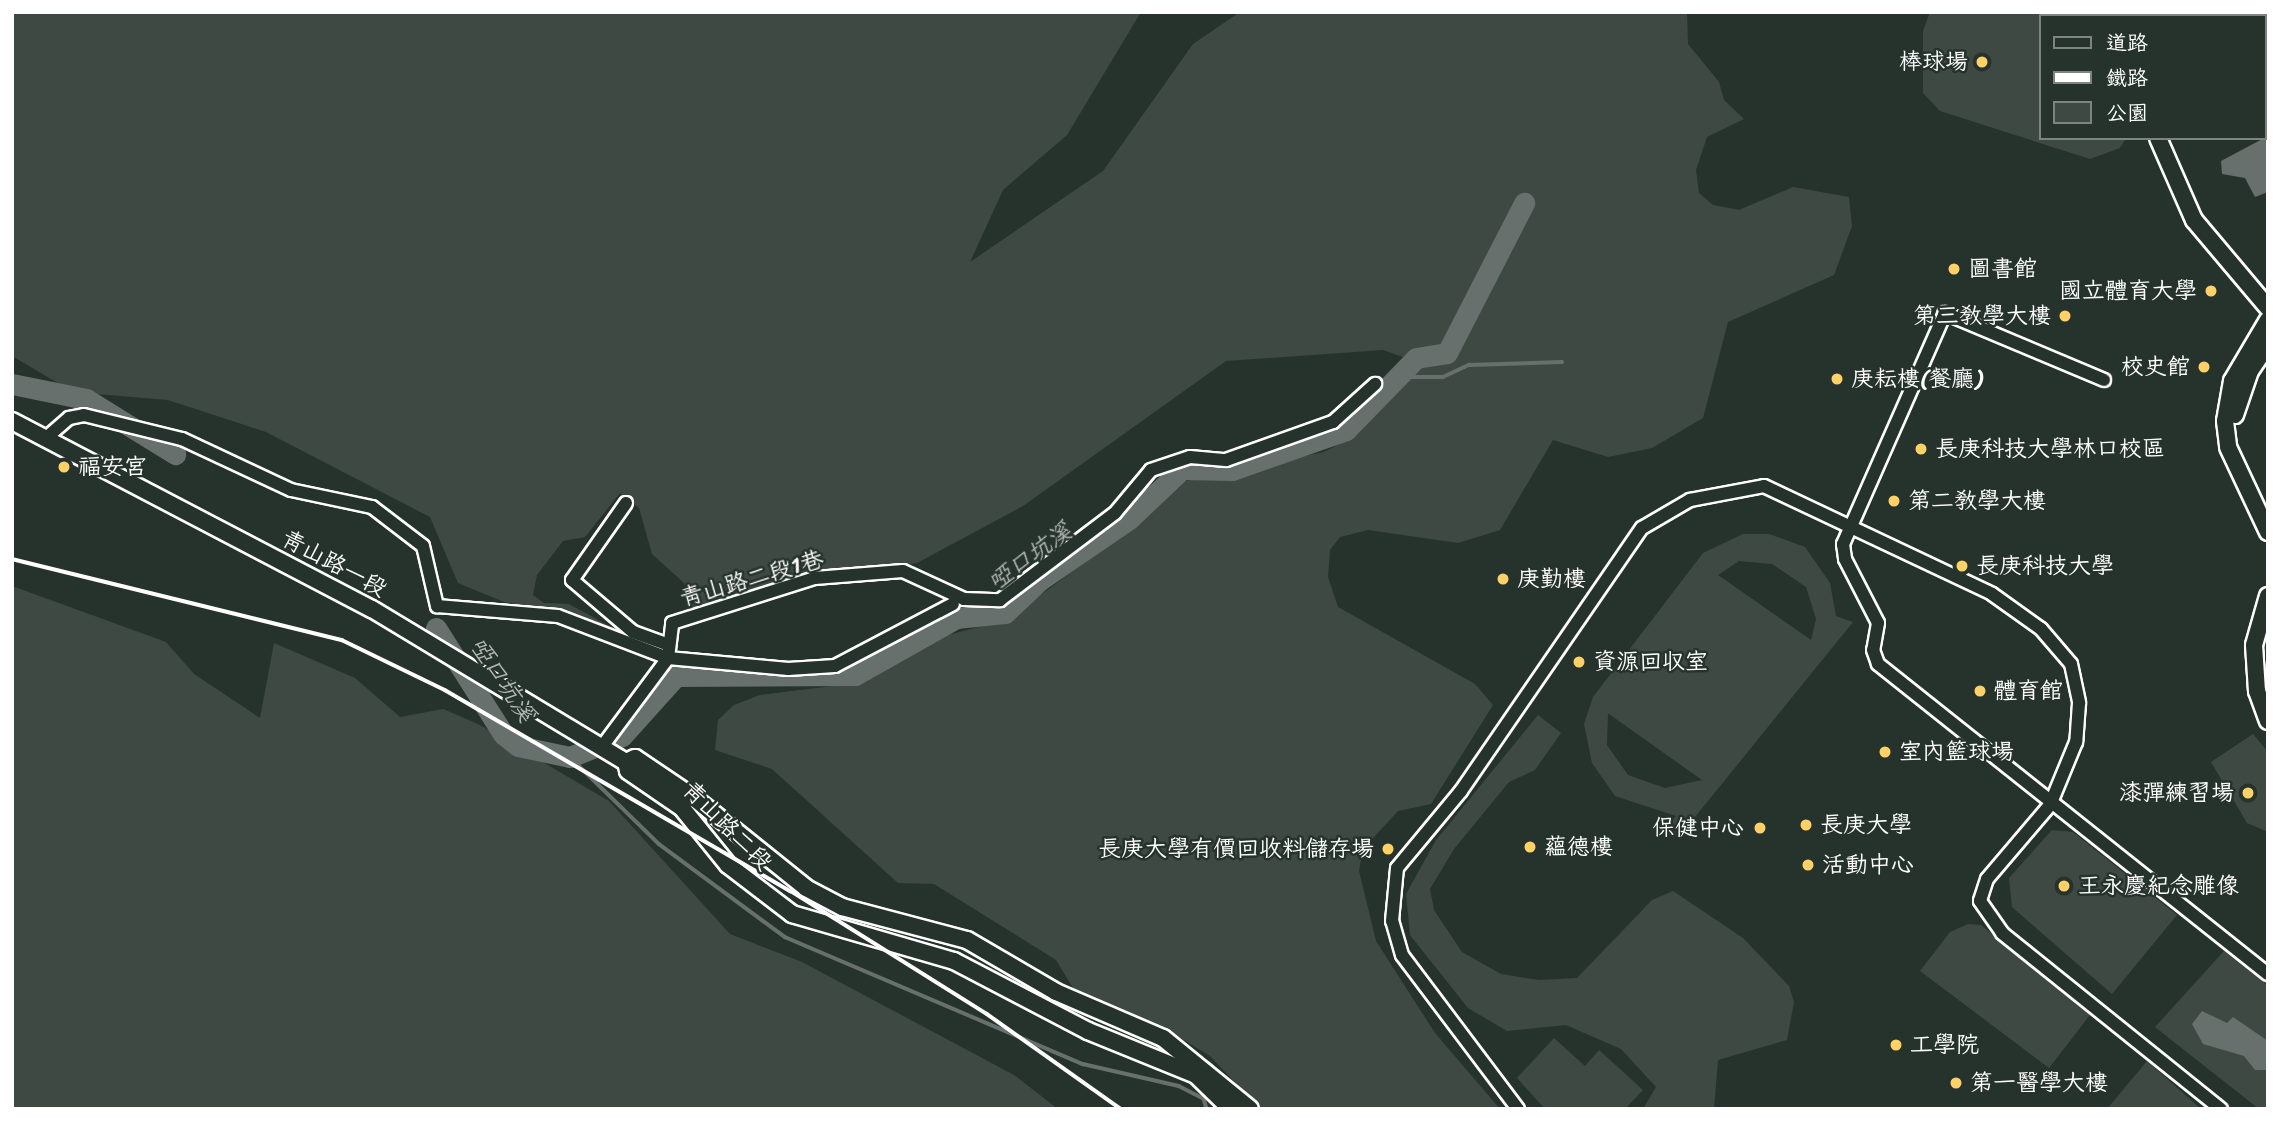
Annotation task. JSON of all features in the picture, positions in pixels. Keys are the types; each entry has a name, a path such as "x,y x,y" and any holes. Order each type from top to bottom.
{"street":[{"path":"2159,140 2194,220 2268,309"},
{"path":"2170,140 2204,216 2268,292"},
{"path":"2104,380 1945,313 1843,544 1845,559 1878,623 1873,650 1878,664 2050,805 2268,974"},
{"path":"2268,320 2232,381 2225,421 2228,447 2268,532"},
{"path":"2268,344 2250,371 2235,421 2249,472 2268,505"},
{"name":"青山路二段1巷","path":"666,644 672,623 815,578 903,571 964,599 1000,600 1115,513 1151,470 1190,457 1226,460 1334,422 1375,384"},
{"path":"46,438 69,418 84,415 146,429 291,490 372,507 423,546 438,606 558,617 668,658 788,669 835,666 953,604"},
{"name":"青山路一段","path":"12,421 372,609 626,762"},
{"path":"1518,1109 1402,955 1392,921 1397,867 1461,791 1642,528 1690,500 1764,486 1992,594 2041,629 2071,664 2079,703 2077,742 2050,805 1987,879 1980,901 1988,919 2221,1109"},
{"path":"601,748 668,658 666,644 633,632 572,580 626,503"},
{"path":"2268,596 2254,645 2257,691 2268,721"},
{"path":"2268,632 2268,690"},
{"name":"青山路二段","path":"1231,1109 1196,1075 1088,1031 954,961 792,914 728,865 681,808 628,771 626,762 635,758 693,796 806,888 842,906 968,940 1056,992 1163,1038 1250,1109"}],"green space":[{"path":"12,12 1141,12 1067,135 1003,190 970,262 1103,171 1193,44 1240,12 1687,12 1688,44 1719,82 1724,100 1744,119 1707,137 1696,170 1699,193 1713,205 1739,210 1793,187 1849,197 1852,226 1834,275 1728,322 1703,418 1652,448 1608,457 1553,440 1500,530 1458,543 1368,530 1340,537 1330,550 1328,577 1338,607 1475,684 1493,705 1431,804 1398,811 1363,849 1359,871 1376,941 1435,1033 1500,1109 1260,1109 1210,1056 1166,1029 1076,993 1056,960 934,884 898,883 772,769 715,750 718,720 734,705 760,695 857,683 944,636 1006,620 1119,538 1181,482 1324,452 1351,438 1420,363 1383,350 1226,361 1023,506 917,563 816,576 693,610 684,583 652,554 639,508 620,493 585,537 563,541 537,575 533,595 544,603 569,604 644,645 617,641 574,614 504,602 458,583 430,517 266,432 168,400 73,392 12,356"},
{"name":"棒球場","path":"1930,12 2138,12 2038,14 2038,140 2125,140 2120,148 2090,159 1940,111 1923,93 1923,31"},
{"path":"1743,534 1769,534 1805,547 1830,583 1836,616 1853,622 1678,838 1666,828 1676,816 1615,796 1592,763 1584,724 1593,697 1703,553","holes":["1739,561 1772,564 1806,587 1816,619 1811,640 1718,575","1609,714 1702,780 1665,788 1628,775 1607,745"]},
{"path":"12,586 166,642 194,674 260,718 274,643 355,678 400,717 443,709 478,724 609,801 730,934 802,962 1014,1075 1058,1109 12,1109"},
{"path":"1538,715 1561,733 1535,770 1509,782 1454,849 1430,889 1434,910 1462,952 1501,974 1539,980 1577,978 1652,900 1673,891 1743,938 1789,986 1794,1002 1787,1040 1718,1060 1714,1109 1643,1109 1656,1087 1621,1049 1566,1025 1507,1031 1468,1008 1410,935 1406,894 1436,840"},
{"name":"漆彈練習場","path":"2253,734 2268,752 2268,832 2247,823 2211,762"},
{"path":"2052,830 2073,832 2177,915 2112,994 2012,907 2009,878"},
{"path":"1968,924 1981,925 2090,1015 2049,1068 1920,971 1950,932"},
{"path":"2224,951 2268,986 2268,1109 2259,1109 2155,1027"},
{"path":"1554,1038 1585,1066 1599,1050 1643,1090 1625,1109 1545,1109 1517,1078"},
{"path":"2147,1061 2201,1109 2107,1109"}],"shaded area":[{"path":"2268,136 2268,192 2255,197 2245,178 2222,174 2221,161 2260,140 2266,140"},
{"path":"2202,1011 2227,1023 2233,1017 2268,1041 2268,1070 2255,1070 2244,1056 2203,1044 2192,1024"}],"waterway":[{"name":"啞口坑溪","path":"436,628 503,734 518,746 570,757 622,736 676,676 855,675 956,618 1005,613 1040,580 1129,519 1182,469 1232,470 1346,430 1416,358 1447,353 1524,203"},
{"path":"1394,377 1443,377 1469,365 1562,362"},
{"name":"啞口坑溪","path":"12,384 86,399 175,454"},
{"path":"570,757 659,844 785,937 1083,1064 1179,1086 1204,1099 1207,1109"},
{"path":"1209,1063 1227,1080"}],"railway":[{"path":"12,559 342,640 445,690 791,891 987,1014 1121,1109"}],"place":[{"name":"棒球場","path":"1982,62"},
{"name":"圖書館","path":"1954,269"},
{"name":"國立體育大學","path":"2211,291"},
{"name":"第三教學大樓","path":"2065,316"},
{"name":"校史館","path":"2204,367"},
{"name":"庚耘樓(餐廳)","path":"1837,379"},
{"name":"長庚科技大學林口校區","path":"1921,449"},
{"name":"福安宮","path":"64,467"},
{"name":"第二教學大樓","path":"1894,501"},
{"name":"長庚科技大學","path":"1962,566"},
{"name":"庚勤樓","path":"1503,579"},
{"name":"資源回収室","path":"1579,662"},
{"name":"體育館","path":"1980,691"},
{"name":"室內籃球場","path":"1885,752"},
{"name":"漆彈練習場","path":"2248,793"},
{"name":"長庚大學","path":"1806,825"},
{"name":"保健中心","path":"1760,828"},
{"name":"蘊德樓","path":"1530,847"},
{"name":"長庚大學有價回收料儲存場","path":"1388,849"},
{"name":"活動中心","path":"1808,865"},
{"name":"王永慶紀念雕像","path":"2064,886"},
{"name":"工學院","path":"1896,1045"},
{"name":"第一醫學大樓","path":"1956,1083"}]}
